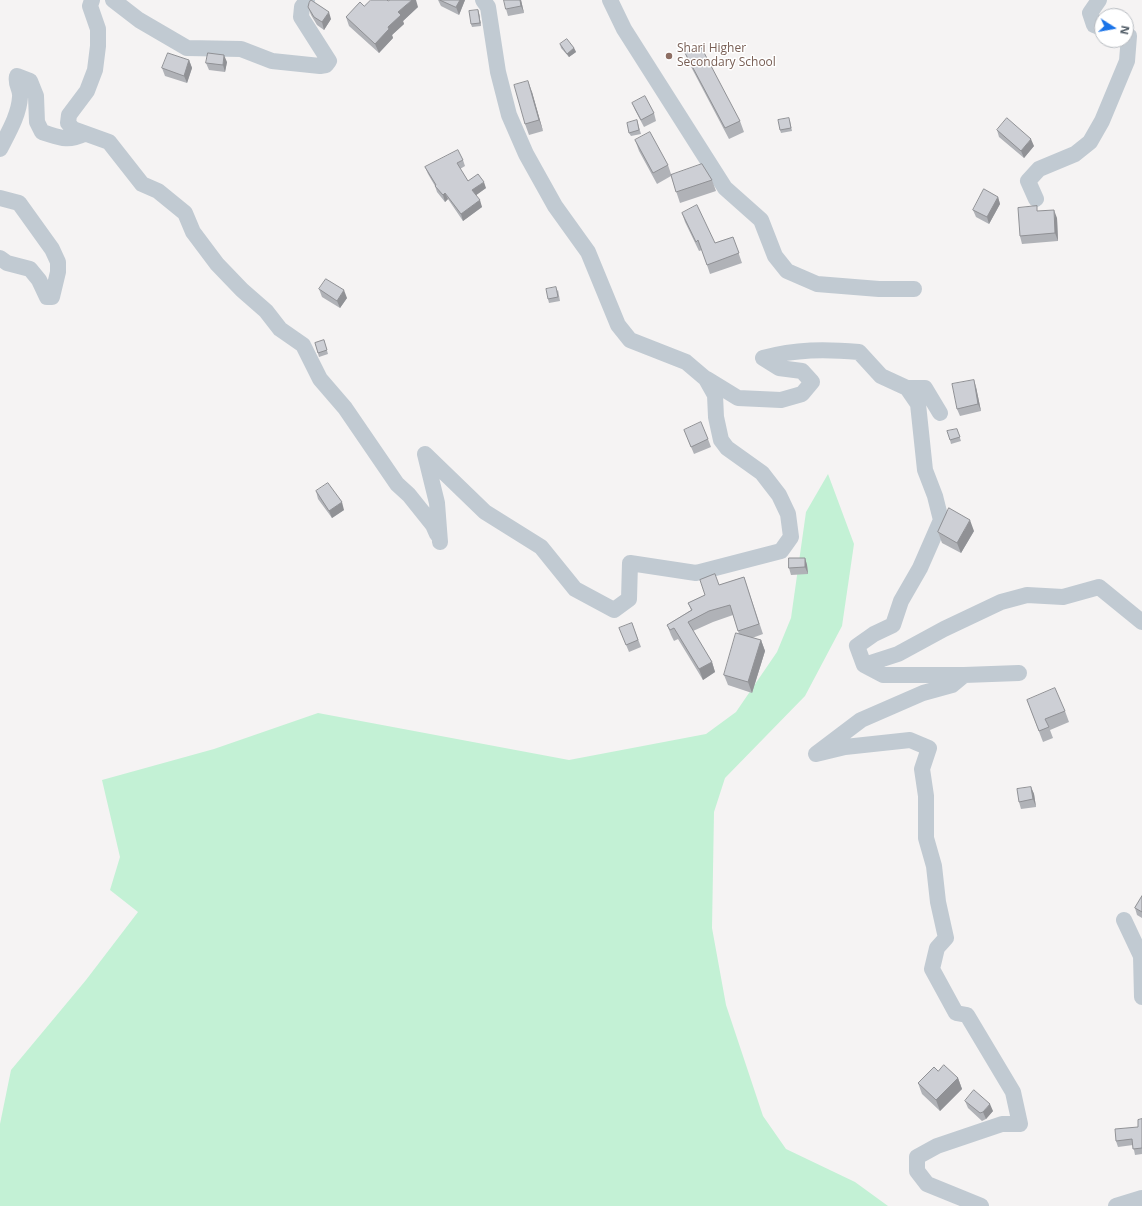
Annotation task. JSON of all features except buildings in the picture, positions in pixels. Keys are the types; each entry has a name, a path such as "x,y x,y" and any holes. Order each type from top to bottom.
{"street":[{"path":"92,0 90,6 98,29 95,70 87,91 68,116 68,124 73,129 84,134 109,142 142,184 158,191 185,213 193,232 217,264 242,290 266,311 280,329 303,345 320,379 345,408 397,484 410,495 433,525 440,542 437,503 425,454 485,512 541,547 576,589 614,610 629,599 630,564 696,572 781,551 791,537 788,514 778,495 762,473 726,448 721,440 716,417 715,395 706,379"},
{"path":"113,0 139,20 187,48 241,49 272,61 320,66 326,65 329,61 301,17 302,7 307,0"},
{"path":"483,0 488,7 498,72 508,115 526,154 555,206 588,252 618,325 630,340 686,362 706,379 738,398 781,400 802,394 812,382 802,371 779,368 763,358 782,353 826,349 859,352 881,376 907,388 925,388 940,413"},
{"path":"610,0 624,29 725,188 761,220 775,256 787,271 817,284 879,289 914,289"},
{"path":"1094,25 1090,13 1099,0"},
{"path":"1036,199 1028,181 1039,168 1075,154 1090,142 1102,121 1127,61 1128,48"},
{"path":"0,149 12,126 19,103 20,95 16,82 17,76 30,81 36,96 37,122 42,132 63,139 75,138 84,134"},
{"path":"0,198 19,203 52,249 58,262 58,272 52,297 47,297 40,280 30,269 7,263 0,258"},
{"path":"907,388 918,404 925,470 935,496 941,520 920,568 900,601 893,625 874,634 857,646 864,665 883,675 1019,673"},
{"path":"864,665 898,654 944,629 1001,602 1027,595 1063,597 1099,587 1142,622"},
{"path":"964,675 952,685 923,693 861,720 816,754 844,747 910,740 929,748 922,769 926,796 926,838 934,866 938,902 946,938 937,948 932,969 956,1013 967,1015 1013,1092 1020,1124 1002,1124 937,1146 917,1157 917,1171 928,1184 981,1206"},
{"path":"1124,920 1141,956 1142,997"},
{"path":"1116,1206 1142,1198"}],"green space":[{"path":"828,474 854,544 842,626 805,696 725,778 714,812 712,928 726,1005 763,1116 786,1149 855,1182 888,1206 0,1206 0,1124 11,1070 86,980 138,912 110,890 120,857 102,780 214,749 318,713 569,760 706,734 736,712 777,652 791,618 806,512"}],"place":[{"name":"Shari Higher Secondary School","path":"669,56"}]}
